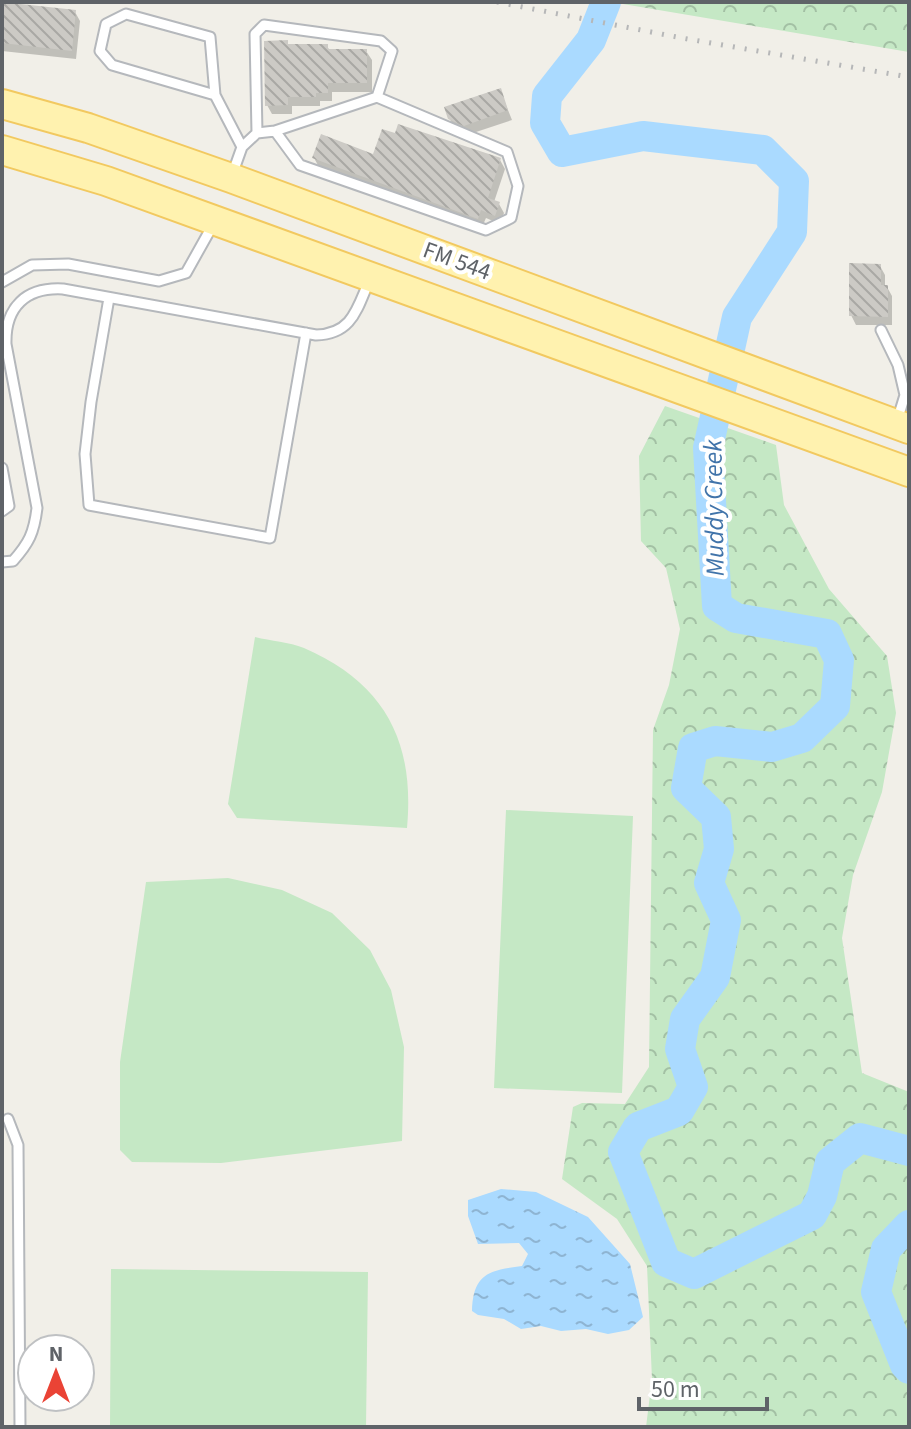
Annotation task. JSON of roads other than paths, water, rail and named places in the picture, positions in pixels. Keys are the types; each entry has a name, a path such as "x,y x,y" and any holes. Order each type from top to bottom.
{"main road":[{"name":"FM 544","path":"2,104 88,128 231,178 903,427"},
{"name":"FM 544","path":"2,150 106,181 216,220 909,472"},
{"path":"216,220 231,178"}],"lane":[{"path":"215,95 112,65 100,51 106,24 126,14 210,37 215,95 242,147"},
{"path":"257,133 255,34 264,25 381,41 392,51 377,97"},
{"path":"231,178 242,147 257,133 275,131 377,97 507,152 518,186 511,218 486,230 300,165 275,131"},
{"path":"2,282 32,265 68,264 159,281 186,273 216,220"},
{"path":"2,562 13,561 26,546 35,528 37,508 6,344 10,314 20,302 33,293 63,289 329,335 350,322 371,276"},
{"path":"109,298 85,454 89,505 270,538 306,333"},
{"path":"881,330 898,365 905,395 903,427"},
{"path":"2,468 9,506 2,511"},
{"path":"8,1119 18,1145 20,1427"}],"water":[{"path":"501,1189 536,1192 588,1217 630,1264 643,1317 629,1330 608,1334 586,1329 561,1331 541,1326 521,1329 504,1319 478,1315 472,1311 476,1289 485,1276 522,1266 528,1254 519,1243 478,1244 468,1216 468,1200"}],"waterway":[{"name":"Muddy Creek","path":"606,2 591,40 547,96 545,123 562,152 643,136 763,150 794,181 792,232 737,317 708,448 717,606 736,618 827,634 839,660 835,706 802,738 772,747 715,741 693,748 686,788 716,817 719,849 709,883 726,920 715,977 685,1019 680,1049 693,1087 679,1111 638,1127 623,1152 666,1262 694,1274 812,1215 822,1196 830,1162 860,1138 909,1151"},
{"name":"Muddy Creek","path":"909,1225 886,1249 876,1292 909,1369"}],"railway":[{"path":"497,2 909,77"}]}
